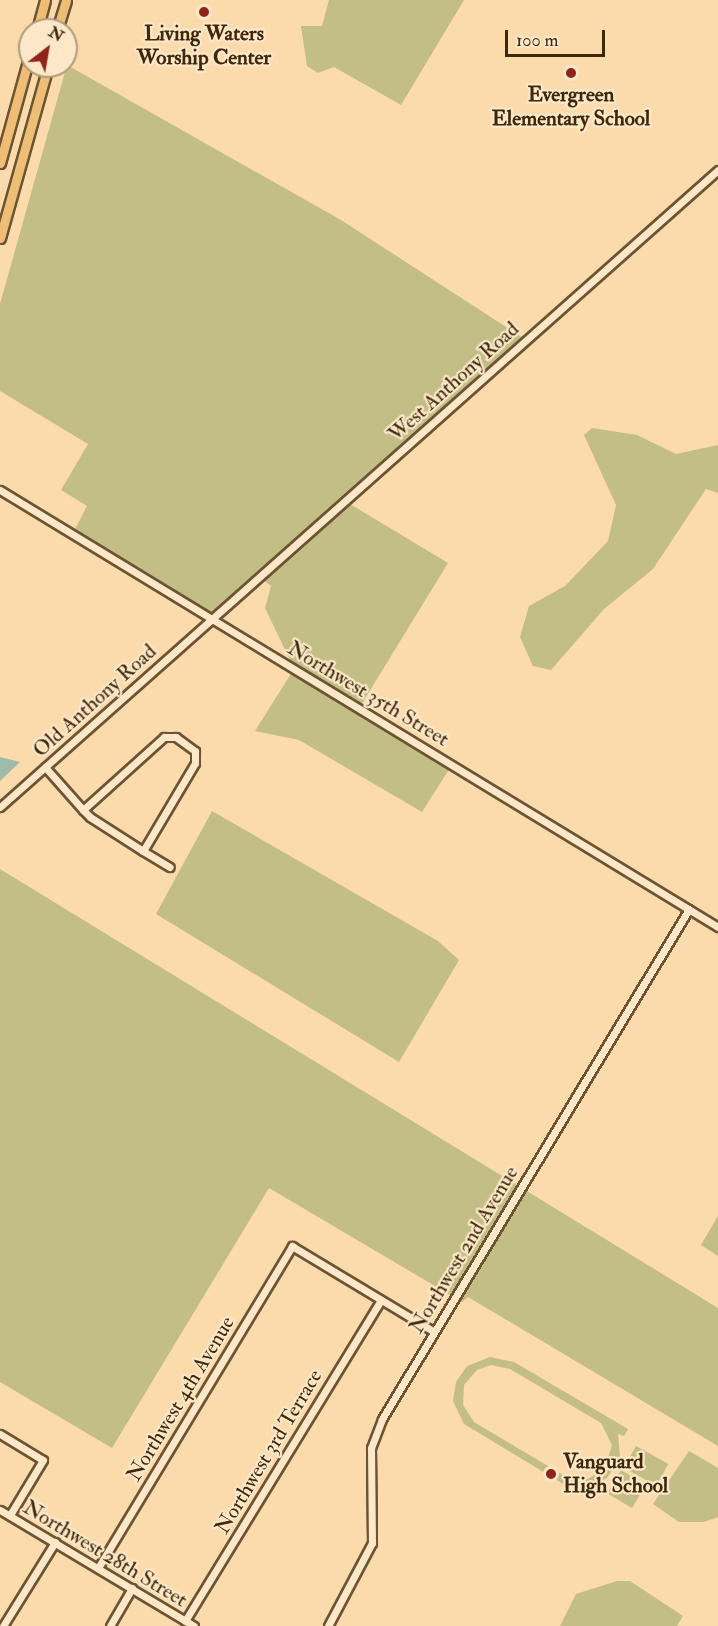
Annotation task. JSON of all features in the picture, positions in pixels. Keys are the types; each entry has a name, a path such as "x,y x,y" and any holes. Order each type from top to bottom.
{"highway":[{"path":"40,18 45,0"},
{"path":"61,18 66,0"},
{"path":"0,163 24,78"},
{"path":"0,238 45,78"},
{"path":"4,150 23,156"}],"street":[{"name":"West Anthony Road","path":"212,619 718,170"},
{"name":"Northwest 35th Street","path":"0,490 718,927"},
{"name":"Old Anthony Road","path":"0,807 212,619"},
{"path":"83,810 164,736 192,747 195,763 143,851"},
{"path":"45,767 83,810 170,867"},
{"name":"Northwest 2nd Avenue","path":"328,1626 372,1543 371,1448 433,1331 689,909"},
{"name":"Northwest 4th Avenue","path":"98,1568 292,1246 381,1300"},
{"path":"381,1300 433,1331"},
{"name":"Northwest 3rd Terrace","path":"186,1621 381,1300"},
{"path":"0,1434 43,1460 10,1515"},
{"name":"Northwest 28th Street","path":"0,1510 194,1626"},
{"path":"3,1626 55,1542"},
{"path":"110,1626 132,1588"}],"shaded area":[{"path":"329,0 464,0 401,105 334,67 318,73 307,66 301,26 322,26"},
{"path":"78,71 341,220 523,338 212,614 74,531 87,506 61,490 88,444 0,391 0,304 63,78 78,78"},
{"path":"529,342 350,504 448,563 361,705 291,662 265,608 271,586 262,579"},
{"path":"592,428 637,435 676,454 718,445 718,493 706,489 653,569 604,609 551,670 533,666 520,637 529,606 565,586 608,541 616,505 584,435"},
{"path":"292,672 450,768 422,812 299,740 255,731"},
{"path":"0,757 20,762 0,781"},
{"path":"212,811 438,941 459,960 399,1062 156,914"},
{"path":"0,869 718,1308 718,1446 468,1297 462,1302 269,1188 112,1448 0,1382"},
{"path":"718,1216 718,1256 701,1245"},
{"path":"490,1357 514,1362 628,1429 624,1436 618,1434 620,1457 607,1478 584,1488 565,1485 464,1424 453,1401 456,1382 467,1366","holes":["491,1365 510,1369 601,1423 612,1445 605,1468 588,1479 568,1478 474,1422 463,1405 464,1385 477,1370"]},
{"path":"636,1446 668,1464 656,1486 624,1468"},
{"path":"689,1451 718,1468 718,1517 704,1522 679,1522 653,1504"},
{"path":"621,1470 646,1485 632,1508 607,1493"},
{"path":"617,1581 630,1581 683,1616 677,1626 560,1626 576,1594"}],"place":[{"name":"Living Waters Worship Center","path":"204,12"},
{"name":"Evergreen Elementary School","path":"571,73"},
{"name":"Vanguard High School","path":"551,1474"}]}
